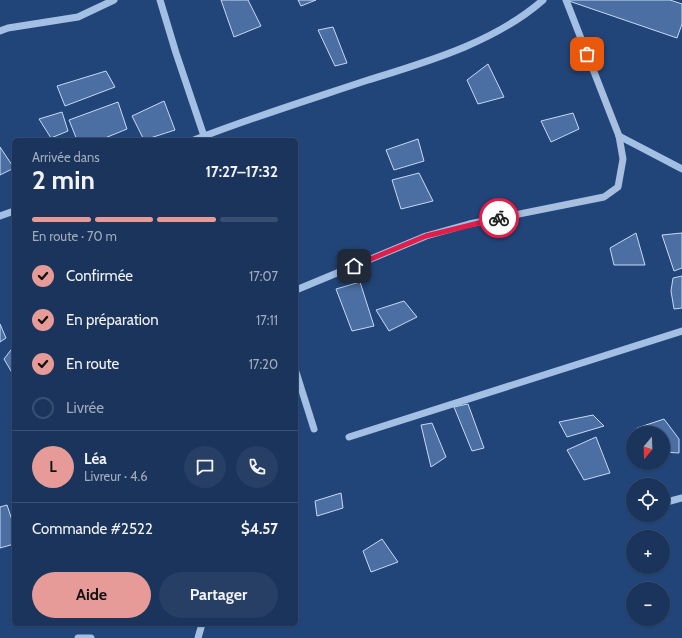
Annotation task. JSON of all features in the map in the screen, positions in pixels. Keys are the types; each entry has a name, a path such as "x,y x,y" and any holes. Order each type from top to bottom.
{"street":[{"path":"0,31 8,28 78,17 114,0"},
{"path":"160,0 176,53 205,138 244,120 407,68 487,38 531,10 542,0"},
{"path":"298,289 426,236 469,224 604,197 618,187 623,159 619,136 566,0"},
{"path":"619,136 682,169"},
{"path":"0,216 12,212"},
{"path":"349,437 682,331"},
{"path":"298,378 314,429"},
{"path":"670,501 682,498"},
{"path":"198,638 201,626"},
{"path":"78,638 91,638"}],"building":[{"path":"221,0 248,0 261,26 234,37"},
{"path":"298,0 316,0 301,6"},
{"path":"566,0 670,0 682,4 682,24 677,38"},
{"path":"333,27 347,63 335,66 318,30"},
{"path":"488,64 504,97 478,104 467,80"},
{"path":"106,71 115,87 65,106 57,86"},
{"path":"164,101 175,130 150,138 143,138 132,116"},
{"path":"118,102 127,129 105,138 76,138 69,120"},
{"path":"62,112 68,131 51,138 39,119"},
{"path":"573,113 579,129 551,142 541,121"},
{"path":"418,139 424,161 394,170 386,150"},
{"path":"0,147 12,165 12,169 0,175"},
{"path":"419,173 433,201 401,209 392,180"},
{"path":"636,233 645,265 614,265 610,248"},
{"path":"682,233 682,268 674,271 662,235"},
{"path":"682,276 682,308 674,309 671,291 673,278"},
{"path":"360,282 374,326 352,331 336,289"},
{"path":"404,301 417,317 389,331 376,310"},
{"path":"0,324 6,338 0,342"},
{"path":"12,349 12,373 4,359"},
{"path":"468,404 484,448 472,451 454,407"},
{"path":"593,415 604,426 567,437 559,422"},
{"path":"664,419 669,426 643,426"},
{"path":"432,423 446,457 431,467 421,425"},
{"path":"670,427 679,439 679,453 670,452"},
{"path":"596,437 610,473 584,480 567,450"},
{"path":"341,493 343,508 317,516 315,501"},
{"path":"7,505 12,520 12,545 0,548 0,507"},
{"path":"382,539 398,562 371,572 363,551"}],"way so far":[{"path":"499,218 604,197 618,187 623,159 619,136 587,54"}],"route":[{"path":"354,266 426,236 469,224 499,218"}]}
